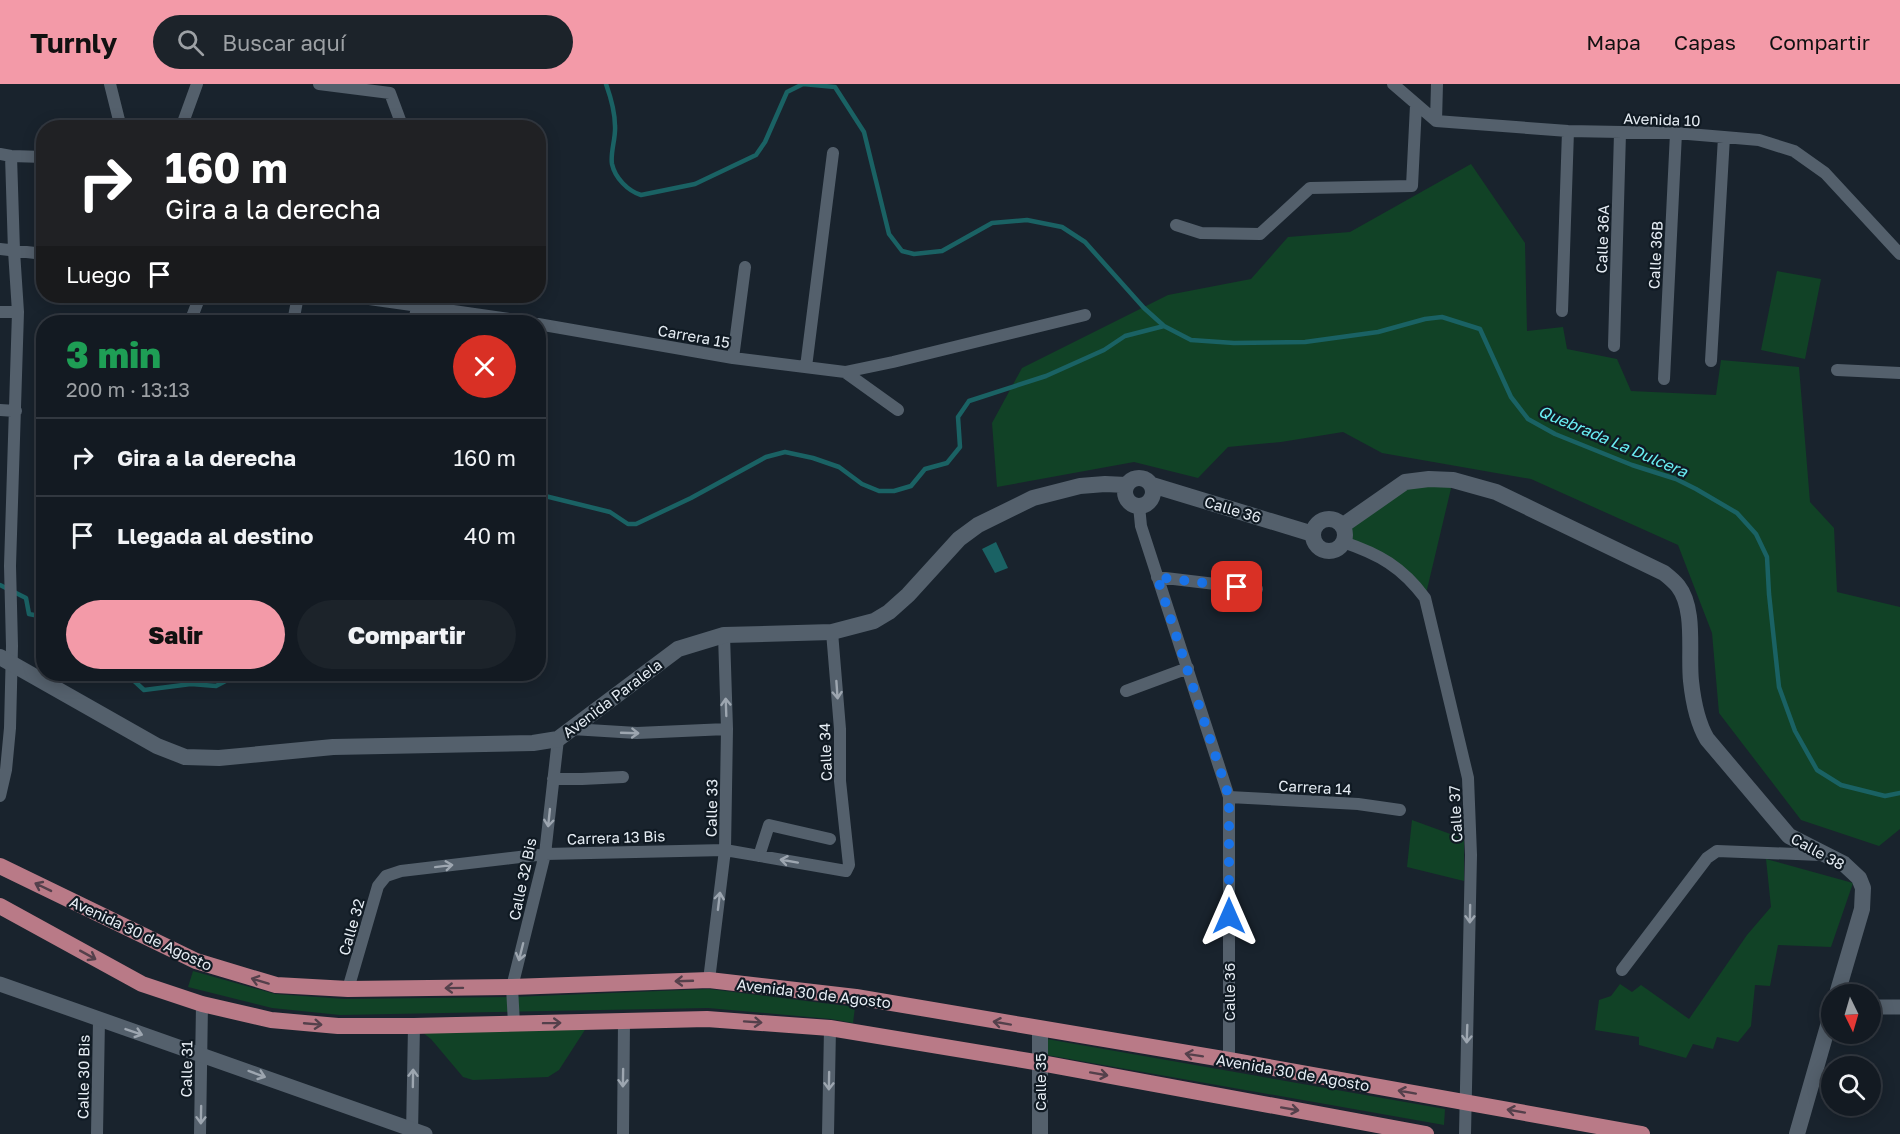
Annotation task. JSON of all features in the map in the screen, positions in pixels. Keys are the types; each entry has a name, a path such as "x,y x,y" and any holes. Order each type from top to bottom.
{"main road":[{"path":"1142,478 1152,485 1154,492 1148,503 1139,506 1130,502 1126,497 1126,485 1130,480 1142,478"},
{"name":"Calle 38","path":"1342,534 1405,482 1429,479 1453,480 1496,492 1664,573 1679,586 1686,605 1690,632 1691,681 1700,726 1707,739 1745,787 1789,836 1844,864 1859,878 1863,888 1862,909 1840,984"},
{"name":"Avenida Paralela","path":"53,681 157,746 185,757 219,758 333,747 532,743 558,739 678,649 724,635 832,632 873,621 890,612 958,539 978,525 1033,498 1080,486 1126,485"},
{"name":"Calle 36","path":"1152,485 1314,534"},
{"path":"1325,520 1331,520 1342,534 1335,550 1318,546 1314,534 1315,528 1325,520"},
{"name":"Avenida Paralela","path":"6,652 36,671"},
{"name":"Avenida 30 de Agosto","path":"0,866 196,962 276,985 348,989 512,987 709,980 856,997 1229,1060 1642,1134"},
{"path":"0,906 142,984 202,1004 271,1020 338,1026 414,1026 707,1019 830,1028 1041,1063 1426,1134"},
{"name":"Calle 35","path":"1040,1029 1040,1134"},
{"path":"1797,1134 1823,1044"}],"street":[{"path":"110,84 119,120"},
{"path":"184,120 197,84"},
{"path":"319,84 390,93 400,120"},
{"path":"1393,84 1436,121"},
{"path":"1436,121 1437,84"},
{"path":"1176,225 1201,233 1260,234 1310,188 1412,186 1416,105"},
{"name":"Avenida 10","path":"1436,121 1568,131 1676,133 1759,140 1794,151 1826,173 1900,254"},
{"path":"1563,310 1568,131"},
{"name":"Calle 36A","path":"1614,346 1620,133"},
{"name":"Calle 36B","path":"1664,379 1676,133"},
{"path":"1711,361 1724,136"},
{"path":"806,367 833,153"},
{"path":"0,796 6,770 10,728 6,652 18,312 6,155 36,157"},
{"path":"0,249 36,253"},
{"path":"733,358 745,267"},
{"path":"399,303 478,315"},
{"path":"415,315 417,307"},
{"path":"0,312 18,312"},
{"name":"Carrera 15","path":"546,325 733,358 845,372 1084,315"},
{"path":"1837,370 1900,373"},
{"name":"Carrera 15","path":"845,372 898,410"},
{"path":"0,410 16,411"},
{"name":"Calle 36","path":"1139,506 1141,526 1229,797 1229,1060"},
{"name":"Calle 37","path":"1342,534 1393,564 1412,581 1425,598 1468,778 1472,855 1465,1134"},
{"path":"1157,577 1257,589"},
{"name":"Calle 34","path":"832,632 840,729 840,781 849,865 846,872"},
{"name":"Calle 33","path":"709,980 725,850 727,729 724,635"},
{"path":"1126,691 1188,668"},
{"path":"572,729 637,733 727,729"},
{"name":"Calle 32 Bis","path":"514,1024 512,987 545,854 558,739"},
{"path":"553,778 623,777"},
{"name":"Carrera 14","path":"1229,797 1358,804 1400,810"},
{"path":"759,856 770,825 830,839"},
{"name":"Carrera 13 Bis","path":"386,876 400,871 545,854 725,850 846,872"},
{"path":"1622,970 1707,858 1717,851 1826,855"},
{"name":"Calle 32","path":"348,989 378,886 386,876"},
{"path":"0,984 416,1133 414,1026"},
{"name":"Calle 31","path":"200,1134 202,1004"},
{"path":"1881,1007 1900,1007"},
{"name":"Calle 30 Bis","path":"97,1134 99,1020"},
{"path":"623,1134 624,1021"},
{"path":"828,1134 830,1028"}],"shaded area":[{"path":"1471,164 1525,243 1527,331 1563,327 1567,349 1617,359 1631,391 1716,395 1721,360 1799,367 1810,502 1834,528 1837,592 1900,607 1900,829 1879,846 1801,820 1719,713 1712,633 1678,545 1531,479 1382,453 1343,432 1281,442 1228,447 1198,478 1134,462 997,487 992,423 1022,368 1168,295 1251,279 1288,237 1350,232"},
{"path":"1777,271 1821,279 1805,359 1761,350"},
{"path":"1453,480 1425,598 1412,581 1345,537 1344,531 1405,482"},
{"path":"996,542 1008,568 995,573 982,549"},
{"path":"1412,820 1464,839 1464,881 1407,867"},
{"path":"1766,859 1853,883 1831,947 1778,945 1770,986 1755,985 1751,1026 1738,1042 1717,1037 1713,1049 1693,1044 1686,1058 1639,1045 1639,1037 1595,1030 1599,1000 1611,996 1620,984 1632,992 1641,985 1689,1019 1747,935 1771,907"},
{"path":"193,971 275,994 345,999 512,997 709,989 855,1007 853,1023 708,1008 340,1015 272,1008 188,987"},
{"path":"590,1022 559,1070 548,1077 473,1080 463,1077 431,1039 414,1026"},
{"path":"1041,1038 1445,1109 1444,1125 1041,1054"}],"waterway":[{"name":"Quebrada La Dulcera","path":"606,84 615,120 612,164 623,183 641,195 695,184 756,155 765,142 787,92 803,84 835,87 864,132 889,234 902,251 914,254 942,251 992,223 1027,220 1062,227 1085,242 1144,308 1164,326 1191,340 1234,343 1305,342 1378,332 1425,319 1442,317 1480,329 1511,397 1528,419 1555,434 1632,465 1676,479 1737,513 1756,534 1767,557 1779,687 1795,731 1817,770 1841,785 1885,796 1900,793"},
{"path":"546,496 610,512 628,524 636,524 691,498 766,457 785,452 839,467 862,484 879,491 894,491 911,486 925,469 947,463 960,447 958,417 969,401 1046,376 1104,350 1125,336 1164,326"},
{"path":"0,585 26,598 29,614 36,615"},
{"path":"134,681 144,690 191,684 216,686 226,681"}],"route":[{"path":"1229,916 1229,797 1157,577 1237,587"}]}
